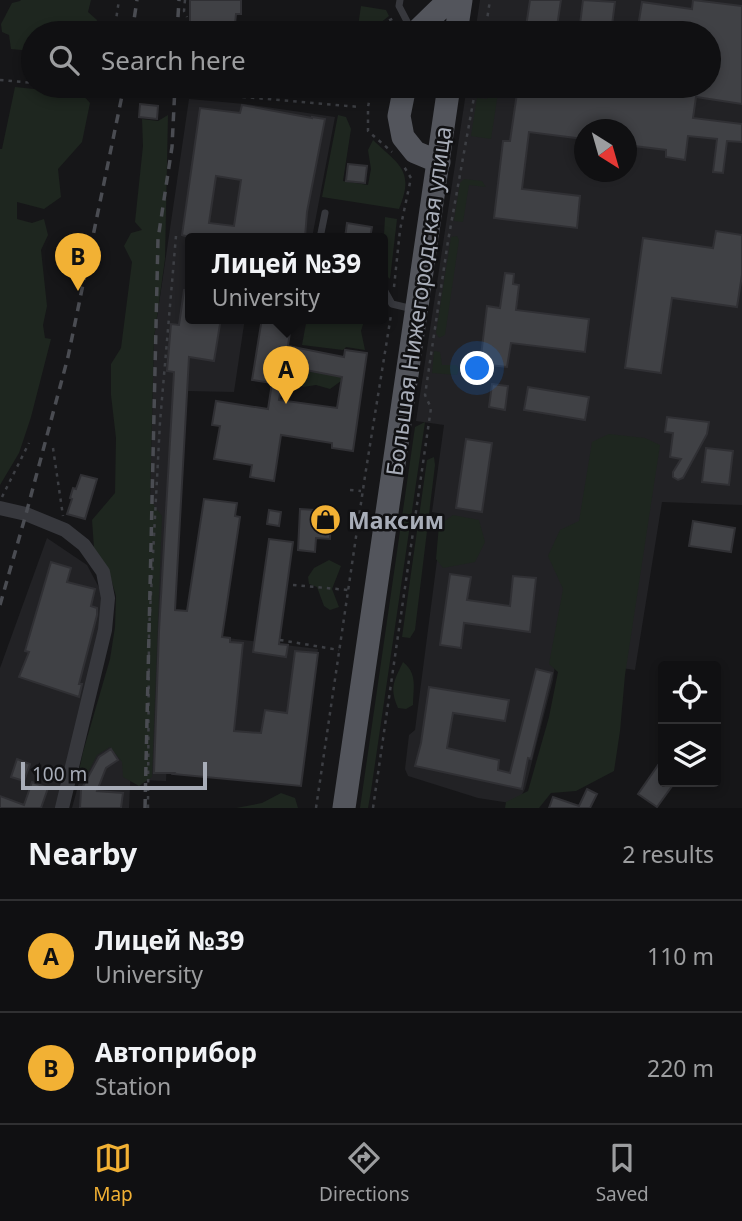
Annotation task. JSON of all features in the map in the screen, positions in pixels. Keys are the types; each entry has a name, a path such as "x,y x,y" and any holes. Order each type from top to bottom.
{"main road":[{"path":"427,21 449,0"},
{"path":"458,21 461,0"},
{"path":"403,98 399,116 404,137 415,152 439,162"},
{"name":"Большая Нижегородская улица","path":"344,808 447,98"}],"street":[{"path":"0,508 26,514 65,530 84,545 103,572 108,598 105,631 62,808"}],"lane":[{"path":"400,0 399,6 407,21"},
{"path":"321,233 325,213"},
{"path":"388,297 392,304 417,310"}],"path":[{"path":"116,21 119,0"},
{"path":"185,0 184,11 187,17"},
{"path":"487,21 490,0"},
{"path":"0,80 21,82"},
{"path":"255,98 360,107"},
{"path":"370,98 368,131 393,153"},
{"path":"373,808 431,408 425,395 447,241 474,98"},
{"path":"316,808 392,304 400,230 411,178 401,161"},
{"path":"148,808 149,632 160,422 176,236"},
{"path":"0,500 29,443"},
{"path":"53,448 65,530"},
{"path":"350,490 362,491"},
{"path":"293,585 348,590"},
{"path":"280,640 339,650"}],"shaded area":[{"path":"91,0 88,12 97,21 21,21 21,50 11,49 9,35 2,32 1,24 12,3"},
{"path":"480,0 742,0 742,505 662,502 635,670 556,658 553,680 525,789 517,804 478,798 408,776 405,769 409,735 415,730 443,514 432,512 444,425 416,421 465,98 721,98 721,21 477,21"},
{"path":"361,6 386,10 389,16 383,21 359,21"},
{"path":"15,87 21,88 21,98 86,98 90,103 82,142 58,169 61,197 44,209 17,202 17,219 32,223 44,219 48,235 41,250 47,306 43,325 45,338 51,339 19,453 0,485 0,149"},
{"path":"477,98 497,98 491,139 471,136"},
{"path":"189,99 335,117 313,233 185,233 185,324 244,324 234,392 187,391 166,781 143,780 154,338"},
{"path":"168,115 165,259 154,338 150,500 162,516 152,777 139,786 123,777 122,762 110,747 97,755 84,780 77,780 110,659 115,627 116,596 108,568 94,548 92,520 115,493 116,438 111,364 121,348 132,262 124,246 131,233 142,230 135,222 143,146 142,119 158,121"},
{"path":"338,115 346,117 351,129 343,181 368,185 371,169 368,150 373,140 402,169 405,185 399,209 322,197"},
{"path":"464,179 482,181 486,187 469,185 463,222 454,221 460,183"},
{"path":"385,217 397,219 390,279 388,233 384,233"},
{"path":"457,236 459,240 445,335 439,338 436,333 451,237"},
{"path":"306,324 363,324 361,331 365,350 302,345"},
{"path":"434,351 440,352 442,365 456,365 459,368 457,375 432,373"},
{"path":"343,364 341,381 330,389 316,385 303,387 295,368 332,375"},
{"path":"425,422 371,791 368,808 360,808 415,427"},
{"path":"609,434 645,438 660,445 625,675 614,771 576,791 551,793 539,808 505,808 506,802 528,791 549,717 558,672 549,664 563,589 548,556 560,530 579,521 592,442"},
{"path":"434,457 415,630 410,638 402,637 427,460"},
{"path":"453,515 479,520 485,542 475,562 443,568 436,559 439,525"},
{"path":"47,538 87,565 103,595 102,615 57,808 0,808 0,668"},
{"path":"329,560 341,566 332,589 339,607 330,610 324,606 317,587 309,584 308,577 314,568"},
{"path":"187,633 318,649 301,786 173,774"},
{"path":"403,662 411,671 414,681 413,705 406,709 398,708 393,690"},
{"path":"90,742 132,746 129,808 72,808"},
{"path":"281,793 295,798 298,808 236,808 262,803"}],"building":[{"path":"190,0 241,0 241,14 236,14 235,21 190,21"},
{"path":"530,0 561,0 558,21 527,21"},
{"path":"583,0 615,2 613,21 580,21"},
{"path":"693,0 742,6 742,104 703,98 721,98 721,21 639,21 642,2 692,9"},
{"path":"516,98 696,98 693,118 742,124 742,142 727,141 723,173 713,172 717,139 688,136 685,160 666,157 666,150 637,146 637,119 574,119 574,138 529,132 522,189 580,196 577,228 494,218 503,141 510,141"},
{"path":"140,104 158,106 157,119 139,117"},
{"path":"242,105 325,119 305,233 182,235 200,108 240,113","holes":["216,176 241,180 234,226 209,223"]},
{"path":"348,164 367,166 365,183 346,181"},
{"path":"347,223 372,227 371,233 346,233"},
{"path":"716,231 742,235 742,275 737,307 672,298 661,373 625,368 643,238 713,248"},
{"path":"505,273 514,274 513,284 519,285 516,310 589,319 585,352 511,343 507,367 480,364 487,306 500,308"},
{"path":"184,290 185,324 220,324 214,361 189,357 175,610 187,611 204,499 237,503 235,516 240,517 222,637 230,638 230,642 243,643 234,731 261,733 265,710 287,713 295,651 318,653 301,786 154,773 174,372 167,371 171,324 179,325"},
{"path":"261,324 291,324 288,346 344,357 345,350 367,353 353,451 332,448 332,443 281,435 274,481 250,477 252,465 214,459 220,426 212,425 216,401 268,409 272,383 252,380","holes":["285,366 342,377 337,408 279,400"]},
{"path":"492,384 508,386 505,410 489,407"},
{"path":"528,387 589,397 585,420 524,410"},
{"path":"667,417 709,422 707,434 683,478 678,480 673,477 673,472 681,459 670,457 673,433 665,432"},
{"path":"466,439 492,443 482,512 456,508"},
{"path":"706,448 733,451 729,485 702,482"},
{"path":"81,475 97,479 85,519 67,514 73,488 76,489"},
{"path":"300,509 331,511 330,539 316,538 315,552 298,550"},
{"path":"269,510 281,512 279,526 267,524"},
{"path":"693,521 735,528 731,552 689,546"},
{"path":"269,539 293,542 279,644 288,645 286,657 253,652"},
{"path":"51,562 71,568 67,582 95,589 91,606 97,608 97,615 79,684 82,684 79,697 19,677 29,652 25,651"},
{"path":"450,574 471,577 467,600 510,606 513,576 536,578 530,632 464,623 461,648 440,645"},
{"path":"536,669 552,673 522,789 415,766 429,687 509,700 505,721 453,713 447,748 499,760 498,770 510,773"},
{"path":"111,749 118,760 106,768 97,791 123,793 121,808 80,808 81,790 99,757"},
{"path":"17,759 30,764 24,781 11,777"},
{"path":"658,765 658,787 671,787 657,807 638,794"},
{"path":"32,782 48,788 41,808 0,808 0,796 24,805"},
{"path":"587,789 597,794 590,808 549,808 553,797 579,806"}],"railway":[{"path":"134,21 137,0"},
{"path":"178,21 179,0"},
{"path":"0,605 68,357 122,98"},
{"path":"145,808 158,239 172,147 174,98"}],"place":[{"name":"Автоприбор","path":"78,291"},
{"name":"Лицей №39","path":"286,404"},
{"name":"Максим","path":"325,520"}]}
